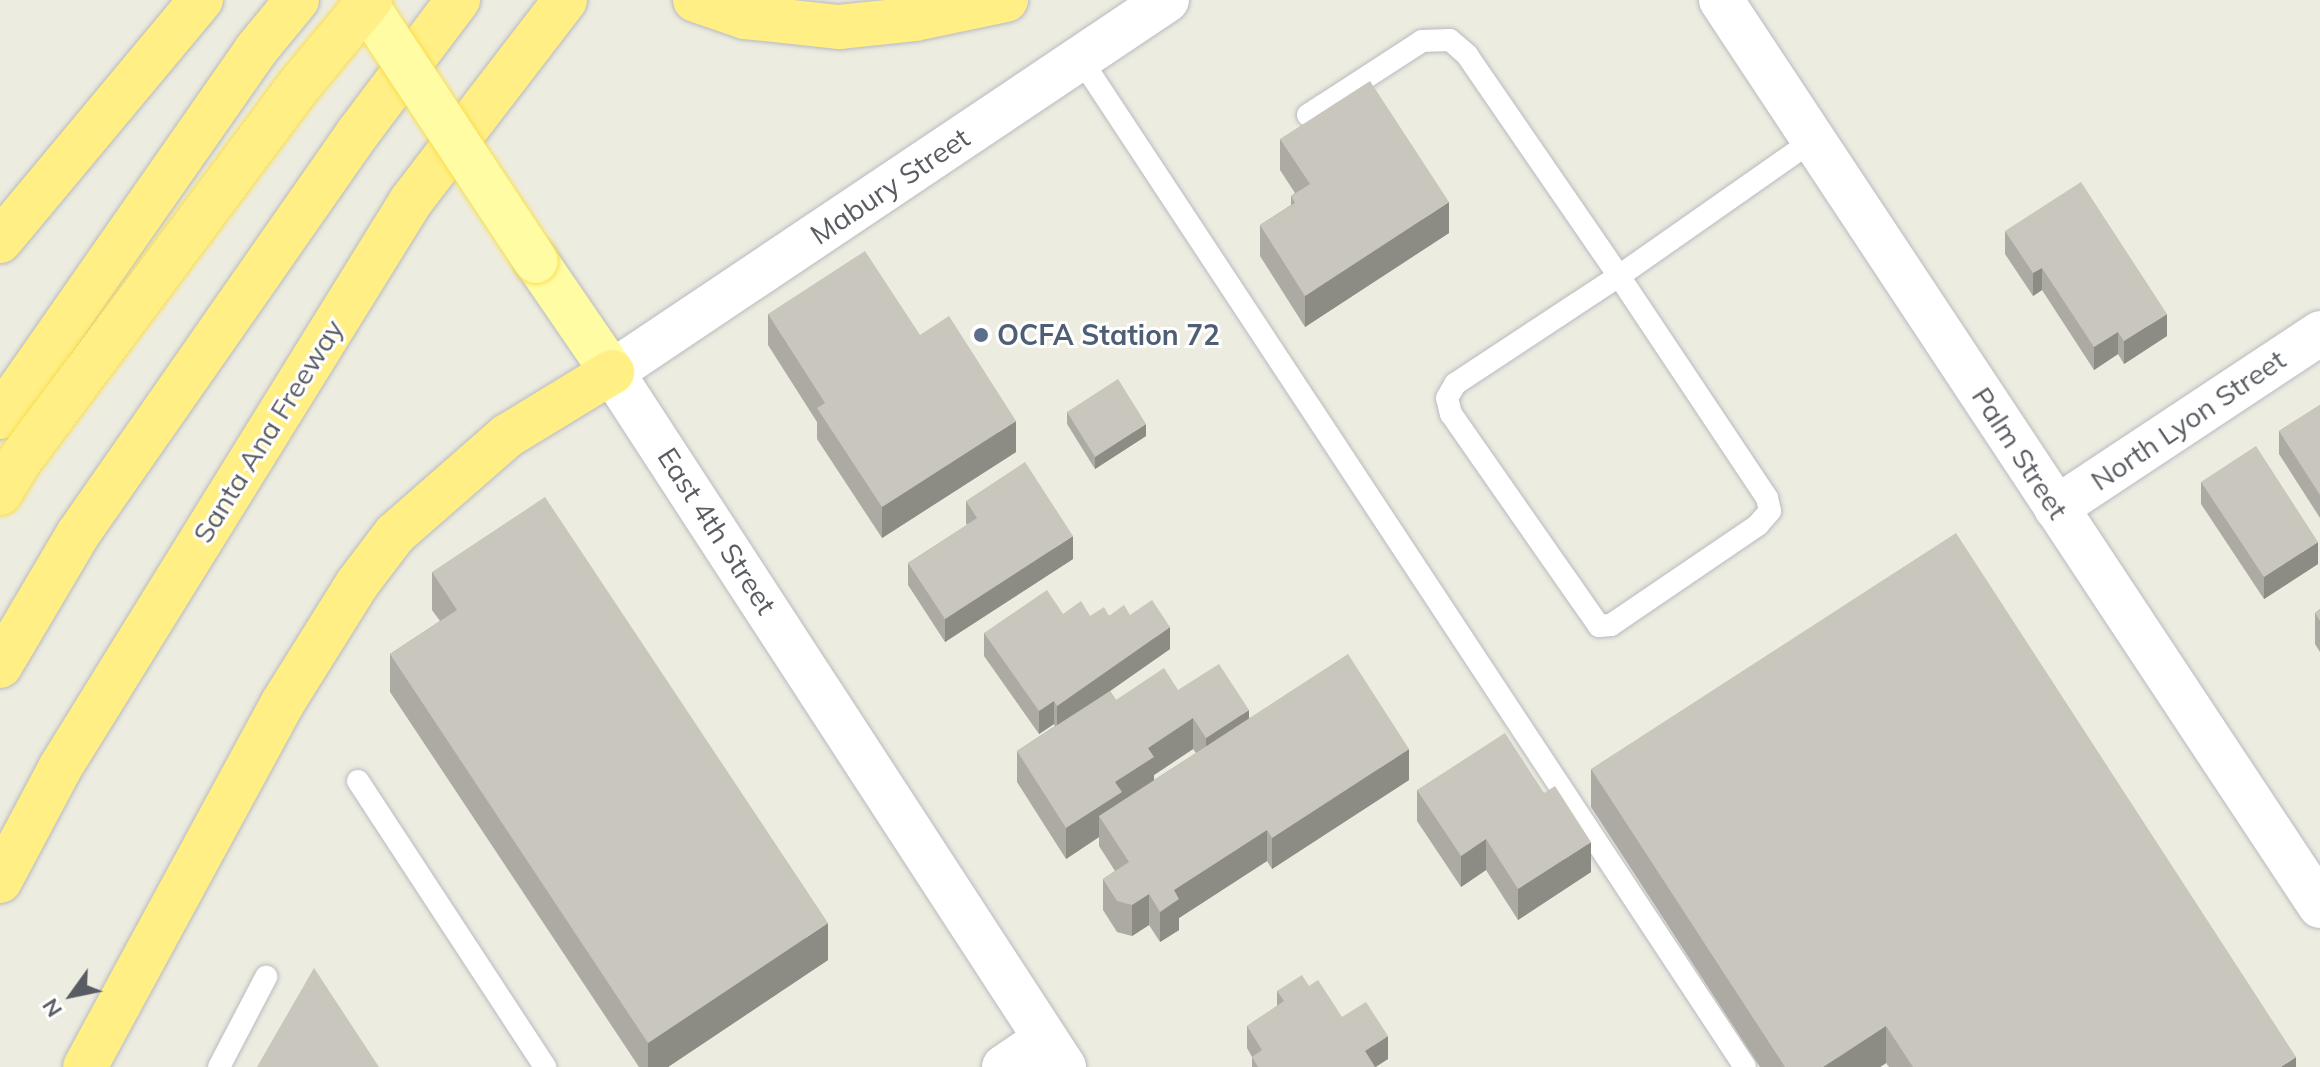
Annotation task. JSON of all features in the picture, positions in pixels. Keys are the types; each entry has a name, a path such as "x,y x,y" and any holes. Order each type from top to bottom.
{"highway":[{"path":"0,241 201,0"},
{"path":"0,417 255,51 297,0"},
{"path":"0,493 20,460 302,82 370,0"},
{"path":"0,666 78,534 357,134 458,0"},
{"name":"Santa Ana Freeway","path":"0,881 60,768 411,201 565,0"},
{"path":"695,0 745,17 839,27 915,19 1006,0"},
{"path":"85,1067 282,704 357,584 395,534 507,436 612,372"}],"main road":[{"name":"East 4th Street","path":"363,0 612,372"}],"street":[{"name":"Mabury Street","path":"612,372 1167,0"},
{"name":"Palm Street","path":"1721,0 2320,906"},
{"name":"North Lyon Street","path":"2056,508 2320,333"},
{"name":"East 4th Street","path":"612,372 1055,1053"},
{"path":"1004,1067 1055,1053"}],"lane":[{"path":"1308,115 1422,41 1450,40 1467,55 1619,276 1767,498 1770,511 1758,525 1611,625 1599,626 1451,414 1447,398 1455,384 1619,276 1813,140"},
{"path":"1080,58 1745,1067"},
{"path":"358,781 545,1067"},
{"path":"219,1067 266,977"}],"building":[{"path":"1370,81 1449,202 1305,296 1260,225 1295,203 1291,196 1310,184 1280,139"},
{"path":"2081,182 2167,314 2124,341 2118,332 2094,347 2042,268 2033,273 2005,231"},
{"path":"865,251 920,335 949,316 1016,421 882,507 817,408 825,403 768,314"},
{"path":"1118,379 1146,424 1095,457 1067,412"},
{"path":"2320,405 2320,495 2279,431"},
{"path":"2256,446 2318,542 2264,577 2201,482"},
{"path":"1025,462 1073,536 945,619 908,563 977,518 966,501"},
{"path":"545,497 828,923 648,1043 390,654 457,610 432,572"},
{"path":"1956,533 2296,1057 2281,1067 1913,1067 1886,1026 1823,1067 1785,1067 1591,769"},
{"path":"1047,590 1063,614 1081,601 1090,616 1104,607 1109,616 1124,605 1130,615 1152,600 1170,627 1057,706 1054,701 1039,711 984,633"},
{"path":"1348,654 1409,749 1272,838 1267,830 1174,890 1179,899 1160,912 1149,894 1132,905 1117,901 1103,879 1129,862 1099,816"},
{"path":"1219,664 1249,710 1206,738 1193,718 1148,748 1154,757 1115,782 1122,792 1066,828 1017,751 1110,691 1116,700 1164,668 1178,690"},
{"path":"1505,733 1544,793 1555,786 1591,842 1518,889 1486,839 1461,856 1417,790"},
{"path":"314,968 379,1067 257,1067"},
{"path":"1302,975 1309,986 1318,980 1342,1017 1366,1002 1388,1036 1365,1051 1375,1067 1258,1067 1252,1057 1262,1050 1247,1026 1284,1001 1277,991"}],"place":[{"name":"OCFA Station 72","path":"981,335"}]}
